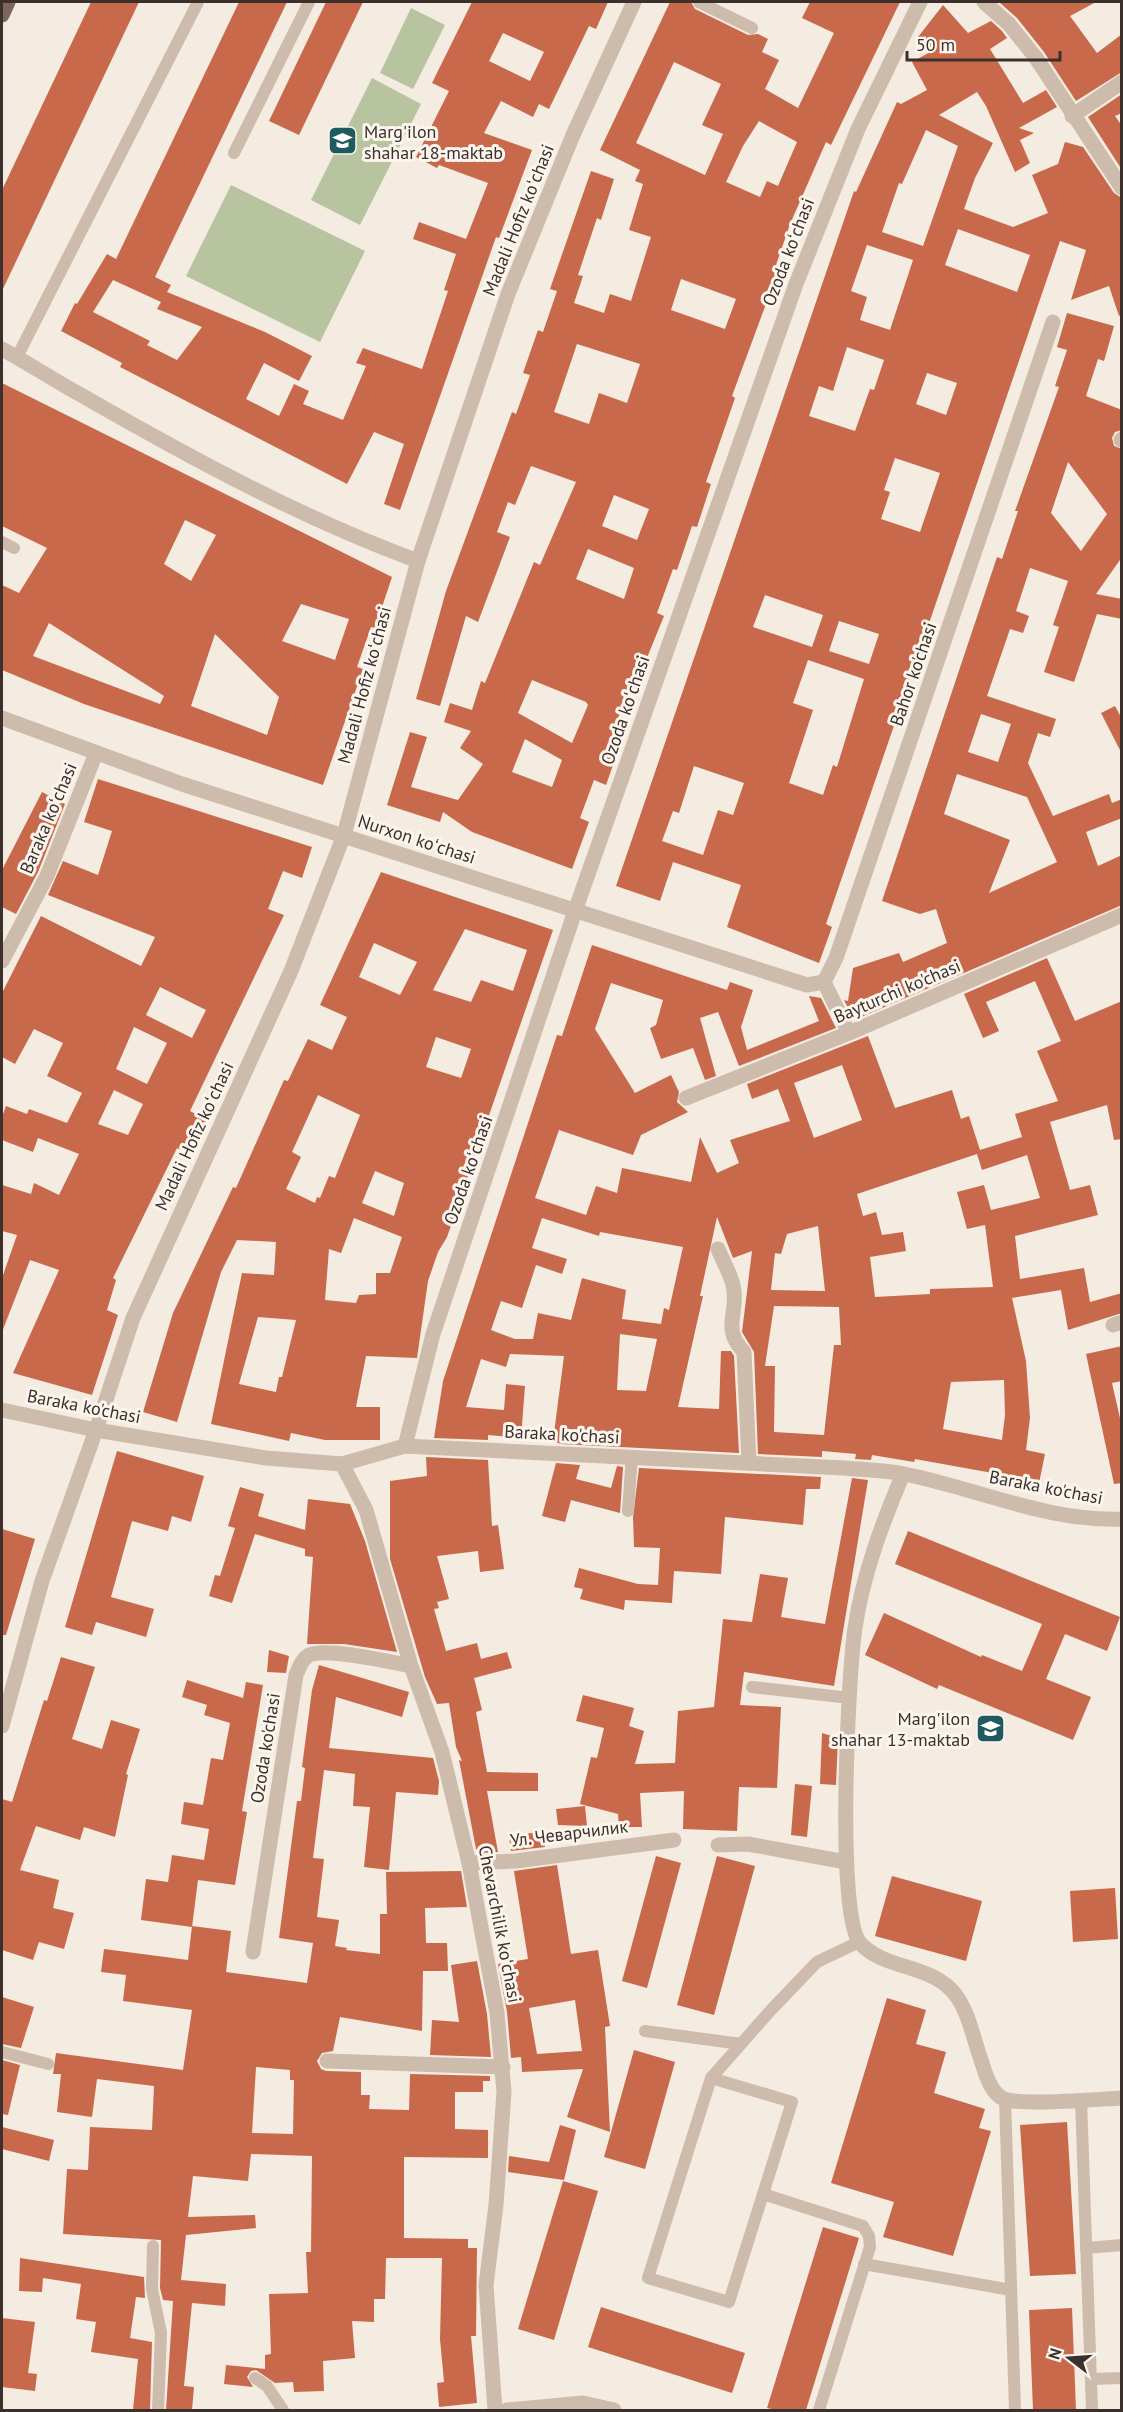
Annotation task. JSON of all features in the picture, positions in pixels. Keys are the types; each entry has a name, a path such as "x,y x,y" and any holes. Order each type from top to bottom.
{"main road":[{"path":"2,15 8,2"}],"street":[{"name":"Madali Hofiz koʻchasi","path":"2,1721 42,1581 133,1318 291,971 344,835 418,561 508,294 573,135 634,2"},
{"name":"Ozoda koʻchasi","path":"405,1446 434,1334 575,911 796,284 858,129 920,2"},
{"path":"984,2 1009,24 1036,58 1072,116 1122,188"},
{"path":"1072,116 1122,82"},
{"name":"Bahor ko'chasi","path":"824,982 836,958 1053,322"},
{"path":"2,349 82,396 261,492 363,541 418,561"},
{"name":"Nurxon koʻchasi","path":"2,718 182,784 575,911 807,985 824,982"},
{"name":"Baraka koʻchasi","path":"2,961 47,876 96,753"},
{"name":"Bayturchi ko'chasi","path":"686,1098 849,1033 1122,915"},
{"path":"824,982 849,1033"},
{"path":"718,1250 734,1287 731,1332 734,1342 744,1352 746,1363 749,1462"},
{"name":"Baraka ko'chasi","path":"2,1410 96,1430 266,1458 342,1464 405,1446 749,1462 903,1474 1018,1504 1096,1520 1122,1519"},
{"name":"Chevarchilik koʻchasi","path":"342,1464 366,1510 411,1666 442,1752 469,1863 497,2013 503,2067 495,2205 486,2285 495,2410"},
{"path":"903,1474 874,1542 855,1629 850,1698 846,1862 852,1918 859,1942 877,1956 929,1975 954,1993 967,2020 992,2088 1005,2099 1036,2102 1122,2098"},
{"name":"Ozoda ko'chasi","path":"253,1952 296,1675 304,1659 310,1654 336,1653 411,1666"},
{"name":"Ул. Чеварчилик","path":"469,1863 516,1861 674,1840"},
{"path":"718,1845 748,1844 846,1862"},
{"path":"327,2061 503,2067"},
{"path":"507,2410 583,2403 614,2410"}],"lane":[{"path":"17,357 198,2"},
{"path":"234,153 309,2"},
{"path":"699,2 752,28"},
{"path":"2,542 14,548"},
{"path":"628,1511 632,1456"},
{"path":"752,1687 850,1698"},
{"path":"711,2079 792,2102 729,2302 648,2278 711,2079 817,1962 859,1942"},
{"path":"645,2031 741,2044"},
{"path":"2,2052 48,2064"},
{"path":"1005,2099 1015,2410"},
{"path":"1081,2100 1092,2410"},
{"path":"763,2194 863,2226 869,2236 870,2247 819,2410"},
{"path":"1086,2248 1122,2245"},
{"path":"153,2246 152,2289 162,2333 158,2410"},
{"path":"864,2264 1011,2290"},
{"path":"255,2378 267,2386 283,2410"},
{"path":"1091,2379 1122,2378"}],"green space":[{"path":"411,8 445,25 413,89 380,73"},
{"path":"372,78 421,104 360,225 311,200"},
{"path":"231,185 365,251 320,342 186,276"}],"building":[{"path":"91,2 139,2 2,291 2,190"},
{"path":"239,2 287,2 155,277 171,285 167,292 265,332 312,356 299,381 264,363 246,399 279,416 294,384 309,391 303,404 343,420 366,366 356,363 363,348 422,369 448,291 444,290 456,254 413,239 419,222 466,239 488,183 439,165 437,168 416,157 449,91 432,83 472,2 608,2 596,29 589,26 549,109 539,104 533,117 501,101 484,133 532,150 499,238 496,237 400,510 384,504 404,444 374,432 347,484 120,367 122,363 61,331 75,303 77,304 107,254 116,259","holes":["503,33 544,52 530,81 489,61","113,280 161,302 157,309 202,327 177,360 147,345 150,341 93,312"]},
{"path":"326,2 363,2 299,135 269,121"},
{"path":"670,2 691,2 695,9 748,35 758,34 768,39 762,52 779,60 765,89 798,108 834,33 802,18 810,2 900,2 831,145 826,142 790,224 776,265 780,266 732,396 735,398 706,482 711,484 697,527 692,526 677,570 673,569 657,613 664,616 642,670 638,668 618,718 627,721 609,763 613,765 606,785 594,780 580,818 589,822 572,869 472,832 443,812 440,822 387,805 410,732 427,737 411,787 458,800 483,764 460,748 471,731 444,722 450,703 472,710 481,681 485,683 534,562 540,565 576,482 531,466 515,505 508,502 497,532 510,537 478,622 466,616 440,706 416,699 446,591 512,412 516,414 530,375 523,373 538,330 543,332 557,291 550,289 591,171 614,179 601,220 597,218 578,275 583,276 574,303 604,313 610,294 631,301 651,237 629,230 643,184 635,181 640,170 600,150","holes":["674,62 721,84 702,125 723,134 705,175 636,143","759,121 797,142 778,186 767,181 760,197 726,182 743,146","681,279 736,299 725,329 671,310","577,344 640,364 627,403 599,393 589,424 554,412","614,495 649,509 637,540 602,526","588,549 634,568 624,599 576,579","532,680 586,702 588,705 572,743 518,713","525,739 562,760 552,787 512,772"]},
{"path":"999,2 1096,2 1070,16 1097,53 1122,34 1122,72 1076,101 1044,52 1017,18"},
{"path":"943,5 968,33 991,21 1007,38 990,49 1023,103 1046,90 1057,107 1019,128 1034,133 1020,140 1030,163 1015,172 986,106 977,92 939,115 993,143 975,178 964,209 1013,227 1048,213 1032,175 1058,164 1065,142 1083,147 1114,193 1122,198 1122,315 1119,316 1109,286 1071,300 1086,250 1060,241 826,924 832,927 819,963 727,927 741,885 673,862 660,901 616,886 854,191 856,192 897,102 901,104 927,90 912,62 932,51 918,37","holes":["926,130 958,146 923,246 882,232 899,183 902,184","958,229 1030,255 1017,292 945,265","867,245 913,260 890,330 860,320 867,297 851,291","847,347 884,360 874,390 870,389 855,431 809,416 819,386 833,391","927,373 957,383 946,415 916,404","895,458 940,473 920,532 881,519 890,492 884,490","765,595 823,615 812,647 753,627","839,621 879,634 869,664 829,651","808,660 864,679 837,767 833,765 823,795 789,783 813,710 793,703","694,766 744,783 733,815 718,810 703,855 662,841 673,811 679,813"]},
{"path":"1122,94 1122,113 1115,116 1122,126 1122,170 1088,117"},
{"path":"1067,313 1114,326 1104,361 1098,359 1086,396 1122,410 1122,430 1115,432 1112,438 1114,446 1122,449 1122,557 1096,594 1122,599 1122,619 1097,614 1074,682 1044,672 1059,627 1053,625 1068,581 1030,568 1016,611 1029,616 1023,633 1010,629 987,696 1056,719 1050,737 1038,733 1028,763 1053,816 1109,794 1112,803 1122,799 1122,818 1086,832 1098,866 1122,855 1122,905 854,1020 844,1000 848,1001 853,968 899,953 903,962 947,943 936,909 920,914 882,901 997,557 1002,559 1018,511 1015,511 1059,387 1055,386 1067,350 1057,347","holes":["1068,462 1107,514 1081,551 1051,513","981,714 1011,724 998,762 968,752","957,774 1027,797 1057,862 989,893 1010,840 944,814"]},
{"path":"2,383 392,577 375,628 371,627 357,667 363,669 323,785 84,704 2,670 2,585 19,593 47,548 2,526","holes":["185,520 216,535 191,581 164,564","301,604 349,619 335,660 282,641","49,623 164,696 160,704 33,656","215,634 279,697 267,735 191,706"]},
{"path":"1115,706 1122,719 1122,754 1101,713"},
{"path":"98,779 312,847 302,878 283,871 268,909 284,915 190,1111 207,1120 190,1155 177,1148 113,1278 116,1280 107,1310 118,1315 92,1395 13,1373 59,1270 30,1260 2,1332 2,1278 17,1235 2,1231 2,1185 31,1194 34,1183 59,1195 79,1154 38,1138 33,1152 2,1140 2,1117 6,1106 27,1114 29,1109 67,1123 82,1093 47,1076 63,1043 34,1029 15,1064 2,1057 2,993 41,916 141,966 155,937 48,895 63,861 98,875 112,831 84,822","holes":["160,987 206,1010 192,1038 146,1015","134,1027 167,1043 147,1084 116,1069","114,1090 143,1104 128,1135 98,1124"]},
{"path":"42,792 65,804 38,872 16,914 2,907 2,870"},
{"path":"381,872 553,930 447,1237 438,1252 428,1281 417,1358 366,1356 356,1407 380,1407 380,1440 325,1440 291,1433 289,1441 211,1424 242,1273 274,1275 276,1242 237,1240 221,1272 177,1422 143,1412 173,1313 233,1187 236,1188 284,1080 288,1081 308,1039 332,1050 347,1017 320,1005","holes":["465,929 527,950 513,991 481,980 471,1002 433,990","374,943 417,962 400,995 359,977","436,1037 471,1049 461,1078 426,1067","318,1095 360,1115 335,1178 329,1176 320,1198 317,1197 315,1203 286,1189 301,1157 292,1152","375,1171 404,1183 394,1216 362,1203","354,1218 402,1237 390,1273 376,1273 376,1294 359,1295 356,1303 325,1300 329,1249 341,1253","258,1317 296,1320 276,1392 239,1384"]},
{"path":"592,945 727,990 730,982 753,990 741,1027 747,1050 819,1021 809,996 821,998 836,1028 739,1066 718,1012 700,1018 716,1076 705,1080 693,1048 661,1059 650,1028 656,1025 663,1000 611,983 595,1029 635,1093 671,1075 679,1092 677,1102 688,1112 641,1135 633,1155 559,1130 535,1198 586,1215 596,1186 617,1193 622,1168 691,1182 700,1137 717,1173 739,1163 730,1140 790,1121 778,1089 752,1099 747,1084 868,1036 895,1108 952,1090 961,1119 969,1116 980,1150 1022,1137 1015,1114 1058,1101 1037,1051 1061,1041 1035,981 986,1002 999,1031 983,1038 964,994 1047,958 1075,1021 1122,1001 1122,1139 1114,1140 1107,1105 1050,1122 1070,1190 1090,1185 1098,1215 1015,1236 1020,1279 1084,1268 1090,1302 1122,1293 1122,1313 1068,1330 1061,1290 1012,1298 1026,1361 1030,1418 1026,1450 1045,1454 1038,1488 997,1480 998,1474 915,1459 914,1462 872,1455 871,1460 855,1459 856,1454 822,1451 822,1457 758,1454 754,1352 742,1332 752,1251 733,1258 717,1217 700,1296 703,1296 678,1407 719,1409 721,1351 731,1351 734,1356 739,1453 561,1444 553,1441 564,1356 510,1354 506,1367 481,1359 466,1407 504,1410 506,1384 525,1386 521,1438 488,1435 488,1440 434,1438 443,1381 557,1035 562,1036","holes":["842,1065 862,1120 814,1138 794,1083","977,1154 982,1170 1027,1155 1040,1198 991,1210 984,1185 957,1192 967,1229 985,1225 993,1287 930,1289 930,1294 875,1297 870,1257 906,1251 903,1232 882,1235 876,1212 863,1216 857,1194","542,1218 599,1236 600,1232 683,1247 669,1310 664,1308 661,1324 622,1319 626,1290 582,1278 571,1320 538,1313 533,1339 515,1339 491,1330 501,1301 522,1308 536,1265 562,1274 567,1259 532,1248","818,1226 825,1291 771,1290 775,1253 781,1254 787,1234","774,1306 839,1307 841,1345 834,1345 824,1435 774,1432 775,1366 765,1366","620,1334 657,1339 646,1391 617,1390","1004,1380 1005,1415 1002,1440 943,1429 951,1382"]},
{"path":"1122,1346 1122,1381 1112,1383 1122,1427 1122,1483 1114,1484 1086,1354"},
{"path":"117,1451 204,1476 191,1522 172,1516 168,1531 132,1521 111,1597 154,1609 146,1637 96,1622 92,1635 65,1627"},
{"path":"426,1457 488,1460 492,1526 498,1525 504,1569 480,1572 478,1551 437,1556 449,1599 437,1602 439,1608 434,1609 446,1651 477,1643 481,1659 507,1652 512,1668 474,1678 482,1710 476,1712 487,1772 538,1773 538,1791 487,1791 498,1852 480,1853 476,1849 459,1760 462,1761 456,1747 449,1703 437,1704 425,1677 390,1559 390,1481 427,1476"},
{"path":"556,1463 580,1465 576,1479 611,1488 617,1466 623,1467 620,1513 571,1500 565,1522 542,1516"},
{"path":"639,1468 821,1477 820,1489 806,1489 803,1525 725,1517 721,1574 674,1571 672,1603 625,1600 624,1610 580,1599 583,1589 574,1587 579,1568 638,1584 658,1585 660,1548 634,1547 633,1517"},
{"path":"852,1478 868,1480 834,1686 744,1672 740,1705 781,1707 777,1788 739,1787 737,1831 683,1829 684,1791 640,1793 642,1827 619,1827 618,1814 580,1804 591,1757 597,1758 604,1728 576,1721 583,1695 634,1708 629,1726 644,1731 635,1764 675,1763 678,1711 714,1707 723,1619 752,1622 760,1574 788,1578 781,1617 825,1624"},
{"path":"240,1487 264,1494 258,1516 305,1530 308,1499 350,1504 365,1541 397,1652 344,1644 307,1644 313,1557 305,1556 305,1549 255,1534 232,1603 209,1596 215,1575 220,1576 235,1528 228,1526"},
{"path":"2,1529 35,1539 6,1635 2,1635"},
{"path":"908,1531 1120,1617 1107,1651 1065,1634 1046,1679 1091,1697 1073,1740 939,1685 937,1689 865,1655 884,1613 981,1657 982,1655 1022,1671 1042,1624 895,1564"},
{"path":"269,1650 289,1656 286,1673 267,1672"},
{"path":"61,1657 95,1667 72,1739 102,1749 111,1720 140,1729 126,1774 128,1775 115,1837 84,1827 80,1840 36,1826 20,1870 59,1880 53,1908 74,1913 64,1949 39,1942 33,1960 2,1950 2,1799 12,1802 44,1700 47,1701"},
{"path":"319,1665 409,1692 402,1717 336,1697 329,1748 433,1758 439,1781 438,1795 396,1792 389,1870 364,1867 370,1807 353,1806 355,1774 324,1770 313,1858 324,1859 317,1917 339,1920 335,1946 347,1948 346,1950 380,1954 380,1914 387,1914 386,1872 461,1871 467,1907 425,1908 426,1943 447,1943 448,1971 423,1971 422,2031 340,2017 333,2051 322,2053 317,2061 321,2069 326,2071 361,2072 361,2095 370,2095 369,2109 409,2110 410,2074 490,2076 490,2081 483,2081 483,2092 455,2092 455,2129 488,2130 488,2158 404,2157 404,2238 468,2239 468,2248 477,2248 476,2336 471,2336 477,2403 439,2407 437,2383 444,2382 440,2339 442,2258 386,2258 385,2299 374,2299 374,2322 352,2321 355,2358 323,2361 324,2391 294,2392 293,2382 275,2383 256,2370 251,2371 247,2377 253,2387 224,2384 226,2365 265,2369 265,2355 271,2354 269,2294 308,2293 306,2252 311,2252 312,2156 251,2154 248,2181 193,2176 188,2217 255,2215 256,2228 186,2235 181,2280 226,2284 225,2306 192,2303 184,2386 194,2387 192,2410 166,2410 173,2301 163,2300 160,2288 161,2240 63,2234 67,2169 88,2170 90,2127 152,2130 154,2086 97,2079 92,2117 57,2112 61,2074 53,2074 56,2053 183,2070 192,2010 123,2001 126,1975 101,1972 104,1949 188,1960 192,1926 231,1931 226,1972 307,1983 313,1943 279,1938 297,1801 301,1801 305,1768 302,1767 312,1690","holes":["256,2067 290,2070 290,2080 294,2080 293,2134 252,2133"]},
{"path":"187,1680 243,1698 246,1682 263,1685 242,1811 247,1812 235,1885 198,1880 192,1927 141,1920 146,1879 168,1882 172,1855 204,1860 209,1829 181,1824 184,1802 203,1805 211,1758 223,1760 230,1723 204,1715 207,1705 182,1697"},
{"path":"822,1733 838,1738 836,1785 820,1784"},
{"path":"795,1784 812,1786 807,1837 791,1835"},
{"path":"585,1806 587,1826 558,1825 556,1809"},
{"path":"542,1831 545,1847 511,1851 509,1837"},
{"path":"656,1856 681,1863 647,1988 622,1981"},
{"path":"717,1856 755,1866 714,2015 677,2005"},
{"path":"557,1865 571,1954 598,1950 610,2026 605,2027 610,2132 567,2117 583,2069 522,2072 521,2057 511,2058 507,2012 498,1964 528,1959 514,1871","holes":["575,2000 582,2051 537,2054 529,2008"]},
{"path":"892,1876 982,1901 966,1961 875,1936"},
{"path":"1115,1888 1118,1939 1073,1942 1070,1891"},
{"path":"477,1961 487,2014 491,2057 430,2055 432,2020 459,2022 451,1965"},
{"path":"2,1997 34,2007 21,2048 2,2044"},
{"path":"887,1998 926,2010 916,2044 946,2052 934,2093 985,2109 979,2128 991,2131 953,2256 883,2237 894,2202 831,2183"},
{"path":"634,2050 675,2062 645,2169 604,2157"},
{"path":"2,2060 20,2065 8,2115 2,2114"},
{"path":"1067,2122 1076,2274 1030,2276 1020,2125"},
{"path":"560,2125 576,2130 564,2180 508,2172 509,2156 549,2162"},
{"path":"2,2127 54,2140 49,2161 2,2149"},
{"path":"563,2181 598,2191 554,2340 518,2329"},
{"path":"823,2227 859,2238 806,2410 767,2408"},
{"path":"20,2258 144,2277 145,2298 136,2297 130,2338 152,2342 150,2410 133,2410 138,2359 91,2352 96,2322 76,2319 81,2284 43,2278 42,2292 19,2291"},
{"path":"601,2307 745,2353 732,2393 588,2347"},
{"path":"1072,2308 1076,2410 1033,2410 1029,2310"},
{"path":"2,2318 35,2322 28,2373 37,2374 35,2391 2,2387"}],"place":[{"name":"Marg'ilon shahar 18-maktab","path":"343,141"},
{"name":"Marg'ilon shahar 13-maktab","path":"991,1728"}]}
